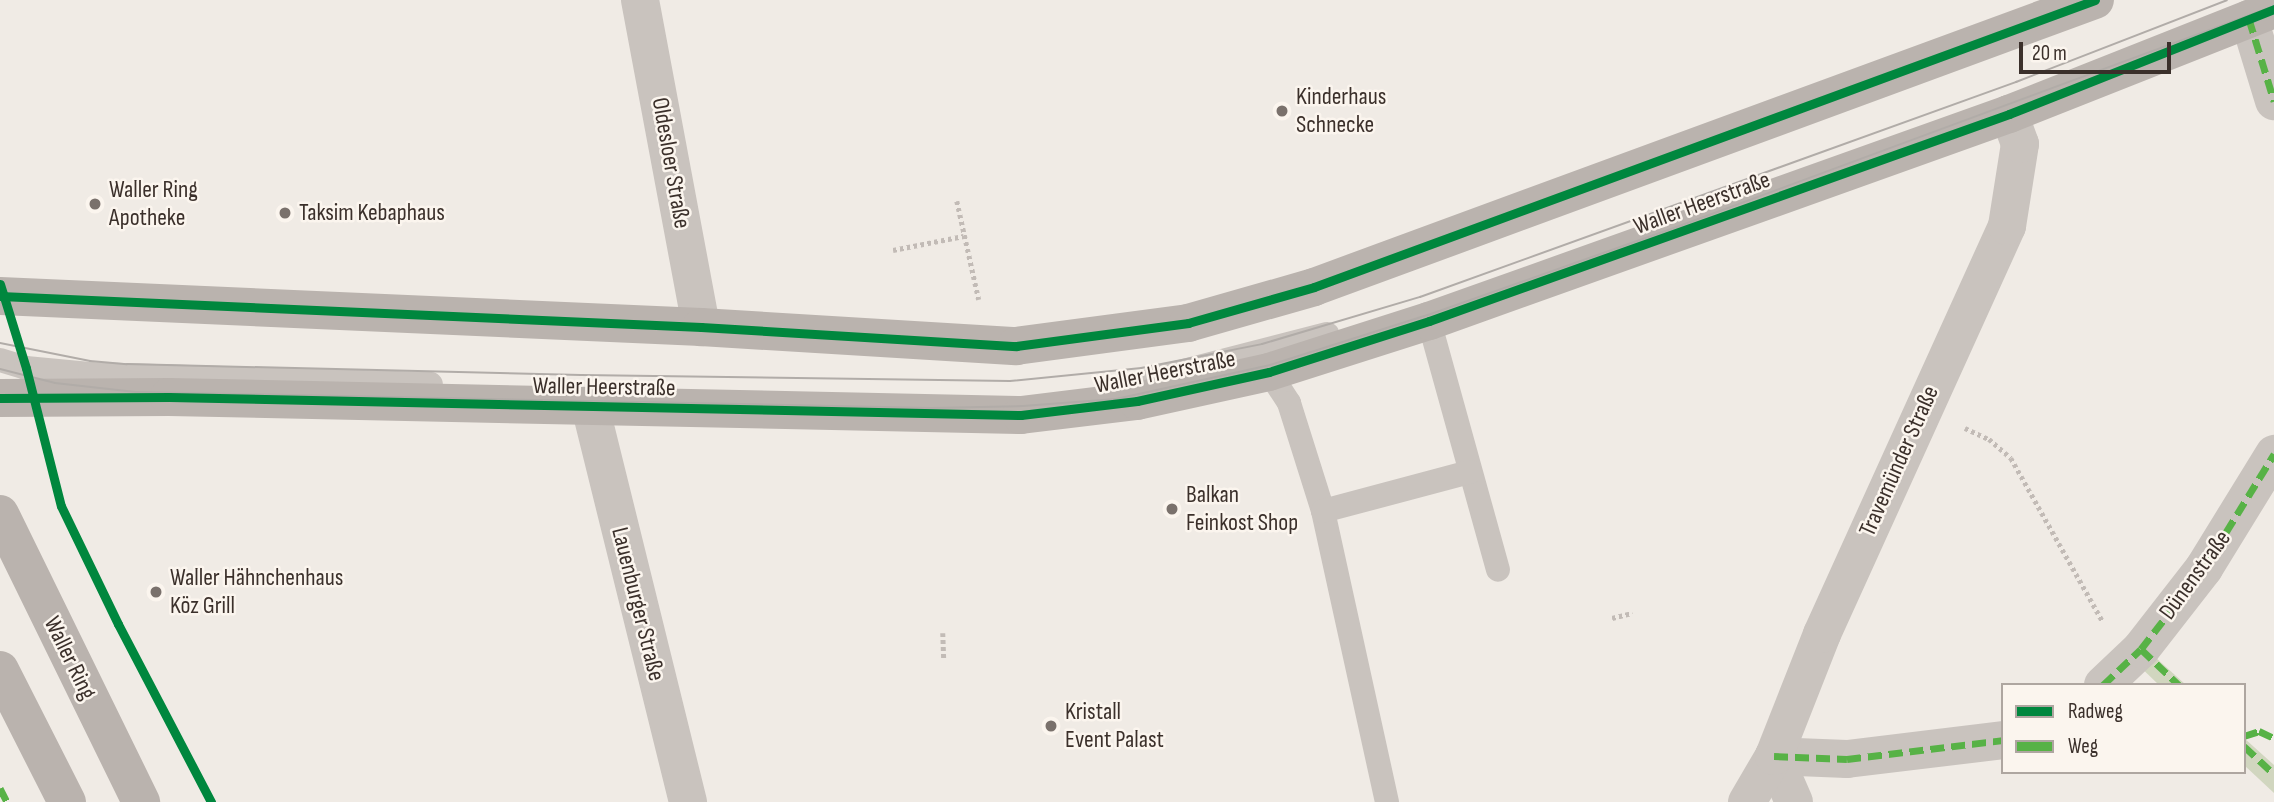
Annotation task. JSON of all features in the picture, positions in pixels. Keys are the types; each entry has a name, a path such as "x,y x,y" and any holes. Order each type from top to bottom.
{"main road":[{"name":"Waller Heerstraße","path":"0,296 701,327 1016,346 1188,323 1314,287 2090,1"},
{"name":"Waller Heerstraße","path":"0,398 169,397 1021,415 1137,401 1269,372 1429,321 2009,114 2260,9"},
{"name":"Waller Ring","path":"0,514 141,802"},
{"path":"0,670 67,802"}],"street":[{"name":"Oldesloer Straße","path":"640,0 701,327"},
{"path":"2260,9 2274,101"},
{"name":"Travemünder Straße","path":"1747,802 1774,756 1822,634 2007,226 2021,144 2009,114"},
{"name":"Lauenburger Straße","path":"590,406 688,802"},
{"name":"Dünenstraße","path":"2105,683 2141,649 2204,568 2274,454"},
{"path":"1794,802 1774,756 1847,759 2001,740"}],"lane":[{"path":"0,359 26,368 90,373 905,396 1027,397 1135,382 1265,352 1423,306 2021,90 2260,9"},
{"path":"1429,321 1498,570"},
{"path":"1269,372 1289,403 1322,511 1387,802"},
{"path":"0,373 68,399"},
{"path":"1322,511 1469,472"}],"path":[{"path":"957,201 989,345"},
{"path":"893,250 964,236"},
{"path":"1923,409 1989,439 2011,458 2106,626 2141,649"},
{"path":"1612,618 1632,614"},
{"path":"943,633 944,660"}],"green space":[{"path":"2145,648 2184,683 2157,683 2133,660"},
{"path":"2246,740 2274,765 2274,793 2246,767"}],"tram line":[{"path":"0,343 90,361 127,364 581,375 1010,381 1141,368 1262,344 1420,297 2016,82 2227,0"},
{"path":"0,369 55,383 136,392 931,408 1023,406 1116,399 1270,365 1428,315 1682,225 2274,6"}],"marked path":[{"path":"2249,19 2274,101"},
{"path":"2105,683 2141,649 2204,568 2274,454"},
{"path":"2141,649 2177,683"},
{"path":"2246,735 2259,731 2274,738"},
{"path":"1774,756 1847,759 2001,740"},
{"path":"2246,748 2274,774"},
{"path":"0,788 7,802"}],"cycle path":[{"path":"0,296 701,327 1016,346 1188,323 1314,287 2095,0"},
{"path":"0,398 169,397 1021,415 1137,401 1269,372 1429,321 2009,114 2274,9"},
{"path":"0,284 26,368 61,506 118,624 211,802"}],"place":[{"name":"Kinderhaus Schnecke","path":"1282,111"},
{"name":"Waller Ring Apotheke","path":"95,204"},
{"name":"Taksim Kebaphaus","path":"285,213"},
{"name":"Balkan Feinkost Shop","path":"1172,509"},
{"name":"Waller Hähnchenhaus Köz Grill","path":"156,592"},
{"name":"Kristall Event Palast","path":"1051,726"}]}
